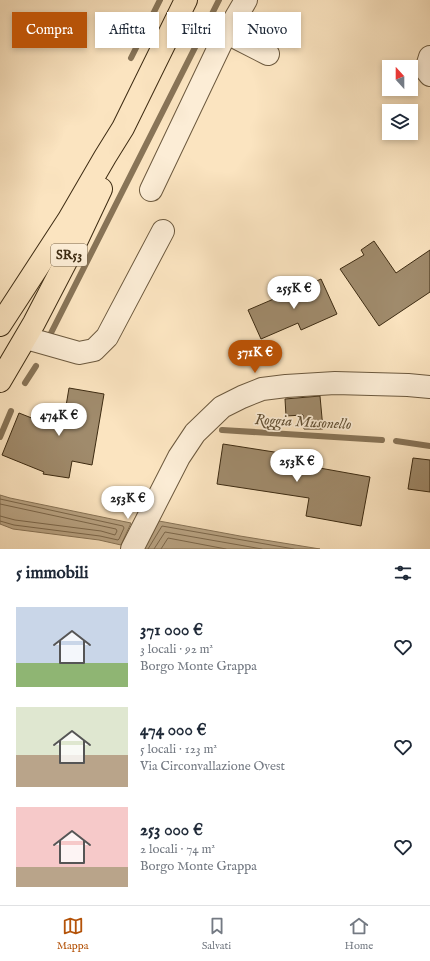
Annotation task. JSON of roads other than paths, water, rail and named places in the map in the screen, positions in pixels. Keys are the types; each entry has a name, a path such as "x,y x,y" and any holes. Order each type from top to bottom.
{"main road":[{"name":"SR53","path":"0,326 69,219 123,128 186,0"},
{"name":"SR53","path":"0,381 26,338 75,244 100,192 123,128"}],"street":[{"path":"151,190 227,32 246,0"},
{"path":"227,32 268,54"},
{"path":"430,57 426,70 430,75"},
{"path":"26,338 79,353 94,350 107,337 163,231"},
{"path":"132,549 179,457 195,433 222,407 262,389 286,386 335,383 430,387"}],"water":[{"path":"0,495 131,523 121,545 99,540 13,529 0,524"},
{"path":"159,521 240,536 320,549 144,549"}],"waterway":[{"path":"131,58 160,0"},
{"path":"50,335 219,0"},
{"name":"Roggia Musonello","path":"25,383 36,366"},
{"path":"0,437 11,411"},
{"name":"Roggia Musonello","path":"222,430 382,440"},
{"name":"Roggia Musonello","path":"396,441 430,446"}]}
